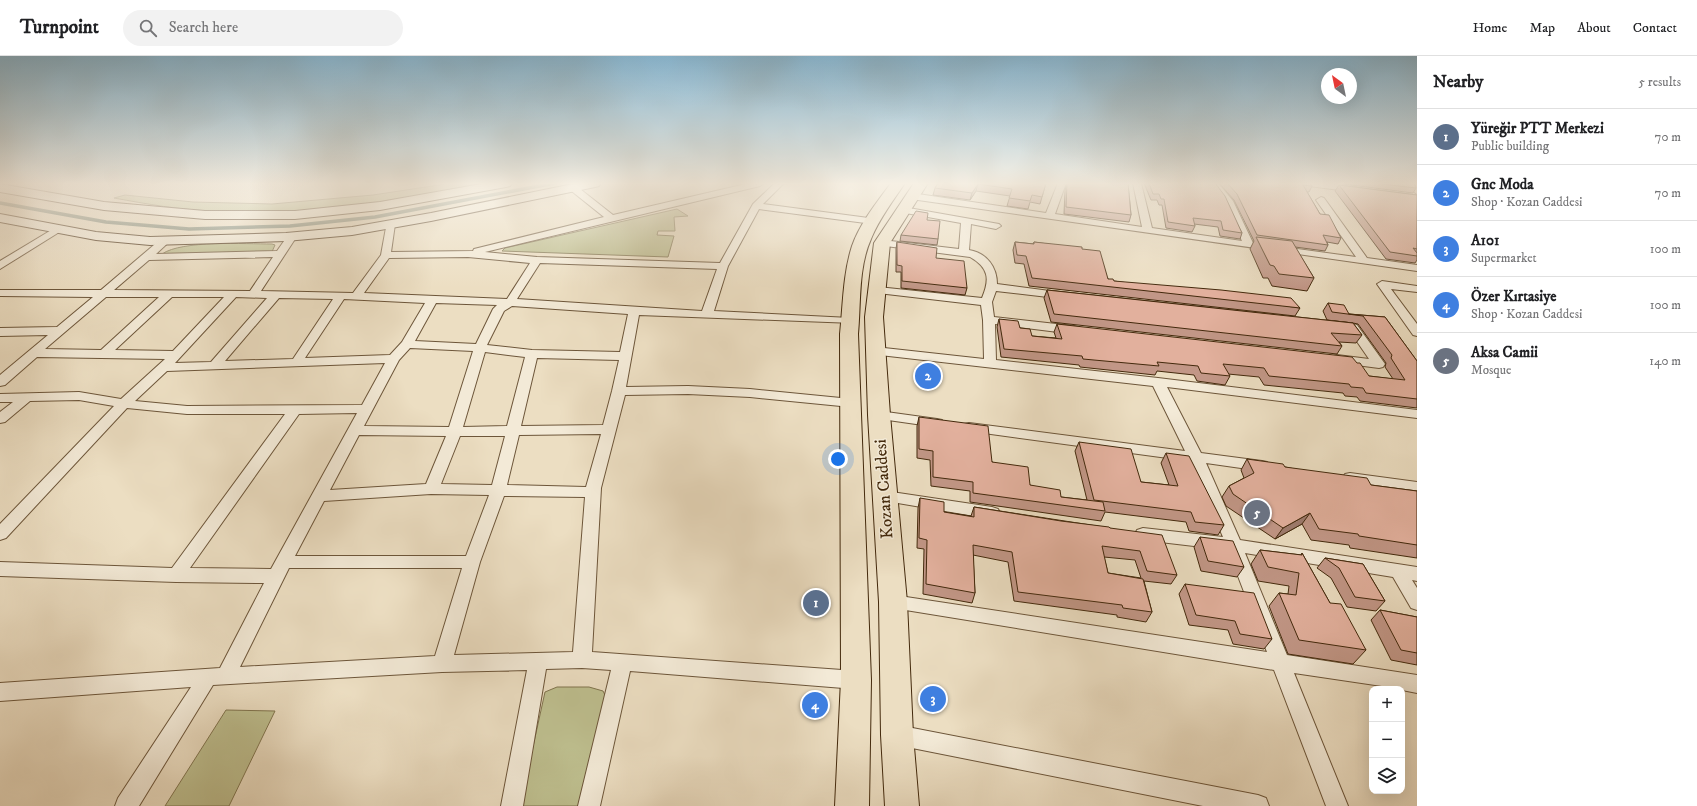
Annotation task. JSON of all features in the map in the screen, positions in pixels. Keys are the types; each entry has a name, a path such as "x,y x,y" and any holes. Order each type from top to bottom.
{"highway":[{"name":"Kozan Caddesi","path":"852,806 856,680 849,334 852,278 860,244 873,221 877,218"},
{"name":"Kozan Caddesi","path":"895,218 882,243 874,317 879,415 893,602 897,735 902,806"}],"main road":[{"path":"2,220 96,236 165,241 292,236 352,231 425,218"}],"street":[{"path":"468,254 611,218"},
{"path":"707,314 724,266 750,218"},
{"path":"850,218 873,221"},
{"path":"960,218 966,221 996,226"},
{"path":"1070,218 1417,268"},
{"path":"1145,218 1148,230"},
{"path":"1236,218 1249,245"},
{"path":"1334,218 1364,261"},
{"path":"964,253 966,221"},
{"path":"356,296 386,255 390,224"},
{"path":"0,266 58,229"},
{"path":"254,294 292,236"},
{"path":"0,382 165,241"},
{"path":"882,243 973,254 985,261 992,275 992,287 986,302 989,320 990,363"},
{"path":"146,257 280,254"},
{"path":"386,255 468,254 537,260 724,266"},
{"path":"431,489 455,432 480,348 499,309 510,302 537,260"},
{"path":"1417,289 1382,284 1417,332"},
{"path":"992,287 1076,297"},
{"path":"878,290 986,302"},
{"path":"0,292 356,296 510,302 634,311 850,321"},
{"path":"104,353 170,293"},
{"path":"0,534 124,404 176,356 233,294"},
{"path":"215,366 276,295"},
{"path":"296,363 341,296"},
{"path":"126,806 217,676 280,569 366,408 394,360 407,344 432,300"},
{"path":"582,660 592,492 619,391 634,311"},
{"path":"989,320 1083,331"},
{"path":"1325,358 1379,364 1353,327 1338,325"},
{"path":"0,332 60,331"},
{"path":"407,344 480,348 532,354 626,356"},
{"path":"875,351 1158,382 1417,414"},
{"path":"34,353 104,353 176,356"},
{"path":"442,664 472,562 498,491 532,354"},
{"path":"164,367 394,360"},
{"path":"1158,382 1196,458 1234,545 1337,806"},
{"path":"619,391 688,390 735,392 851,403"},
{"path":"0,398 79,396 124,404 187,410 366,408"},
{"path":"0,419 27,397"},
{"path":"176,575 295,409"},
{"path":"879,415 1275,468"},
{"path":"355,430 455,432 608,429"},
{"path":"1338,476 1417,487"},
{"path":"319,496 431,489 592,492"},
{"path":"885,496 1010,516"},
{"path":"1126,532 1234,545 1417,574"},
{"path":"0,570 176,575 280,569 472,562"},
{"path":"1398,571 1417,603"},
{"path":"893,602 1279,661 1417,684"},
{"path":"0,692 217,676 442,664 582,660 856,680"},
{"path":"512,806 538,661"},
{"path":"590,806 622,662"},
{"path":"897,735 1258,806"}],"green space":[{"path":"637,218 674,218 675,231 658,231 657,235 674,236 668,257 502,251 505,248"},
{"path":"231,243 275,245 271,254 162,254 171,250 198,245"},
{"path":"557,687 589,687 603,691 606,697 578,806 520,806 545,692"},
{"path":"226,710 275,711 229,806 165,806"}],"building":[{"path":"912,218 927,218 927,220 940,221 938,239 901,235"},
{"path":"1167,218 1193,218 1195,226 1168,222"},
{"path":"1193,218 1235,218 1242,233 1223,230 1221,221"},
{"path":"1249,218 1331,218 1341,238 1323,235 1328,245 1257,235"},
{"path":"1364,218 1417,218 1417,249 1413,248 1417,253 1417,256 1390,252"},
{"path":"1256,237 1292,241 1314,278 1279,274 1274,266 1270,265"},
{"path":"897,242 937,248 936,258 964,261 967,288 902,281 902,266 897,265"},
{"path":"1015,242 1034,244 1034,242 1082,247 1082,249 1100,251 1108,279 1113,279 1114,281 1221,290 1291,298 1300,308 1032,278 1026,256 1017,255"},
{"path":"1047,290 1353,323 1362,335 1331,333 1342,346 1054,314"},
{"path":"1328,303 1344,305 1349,314 1385,317 1417,361 1417,399 1366,393 1363,388 1351,387 1349,384 1269,376 1264,368 1223,364 1230,376 1201,373 1198,366 1157,362 1159,366 1083,359 1082,356 1004,349 999,319 1018,321 1020,328 1030,329 1032,336 1062,339 1057,324 1352,357 1357,363 1360,363 1369,376 1405,380 1391,358 1392,355 1363,316 1332,312"},
{"path":"919,417 988,426 992,462 1028,467 1030,485 1060,490 1061,497 1103,502 1105,511 973,493 973,482 933,477 933,451 919,449"},
{"path":"1079,442 1131,449 1141,482 1178,486 1166,453 1189,456 1224,525 1195,522 1191,512 1094,500"},
{"path":"1247,459 1283,464 1285,467 1367,478 1371,485 1417,491 1417,545 1359,536 1358,534 1319,529 1310,513 1283,528 1233,494 1229,486 1254,473"},
{"path":"920,498 944,502 944,512 974,517 974,507 1162,535 1177,575 1147,571 1140,551 1102,546 1108,573 1143,579 1152,612 1123,608 1122,605 1018,592 1012,552 973,545 975,593 926,584 927,540 919,538"},
{"path":"1200,537 1233,541 1244,567 1208,561"},
{"path":"1260,550 1302,555 1302,553 1330,603 1341,604 1366,650 1299,640 1279,593 1296,595 1299,573 1268,567"},
{"path":"1325,558 1363,564 1385,601 1355,597 1339,568"},
{"path":"1185,584 1254,593 1272,639 1240,634 1235,621 1196,615"},
{"path":"1380,610 1417,617 1417,653 1401,650"}],"waterway":[{"path":"84,218 106,222 189,229 290,226 366,218"}],"place":[{"name":"Gnc Moda","path":"928,376"},
{"name":"Aksa Camii","path":"1257,513"},
{"name":"Yüreğir PTT Merkezi","path":"816,603"},
{"name":"A101","path":"933,699"},
{"name":"Özer Kırtasiye","path":"815,705"}]}
